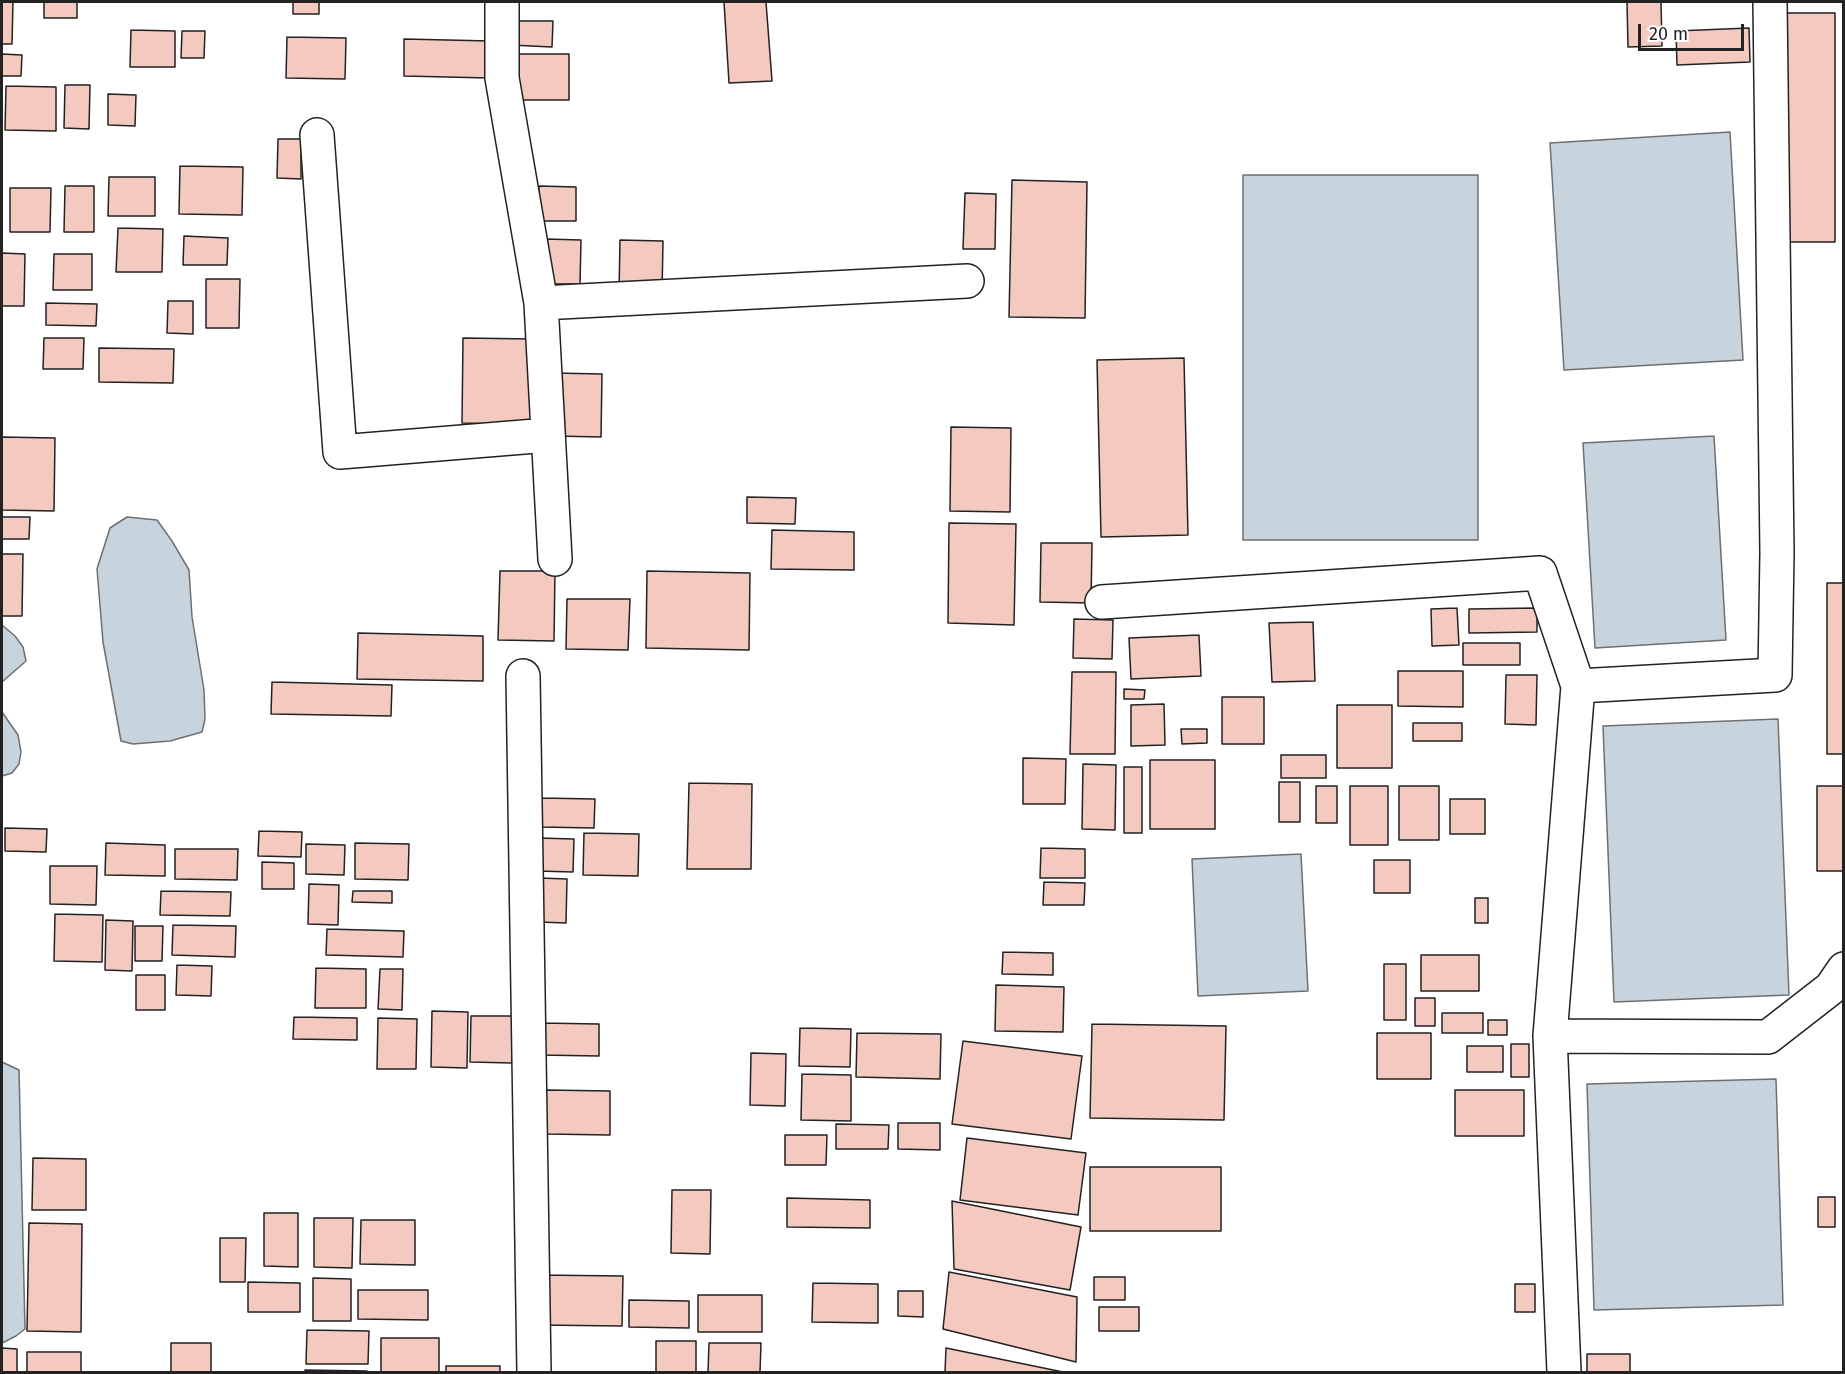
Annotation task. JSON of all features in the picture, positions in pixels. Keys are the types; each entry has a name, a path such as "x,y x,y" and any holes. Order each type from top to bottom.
{"street":[{"path":"502,2 502,78 541,303 555,559"},
{"path":"1578,686 1775,675 1777,553 1770,2"},
{"path":"316,135 340,452 548,435"},
{"path":"541,303 967,281"},
{"path":"1102,602 1540,573 1578,686 1550,1036 1564,1372"},
{"path":"523,676 534,1372"},
{"path":"1550,1036 1768,1037 1831,988 1844,969"}],"shaded area":[{"path":"1730,132 1743,360 1564,370 1550,143"},
{"path":"1243,175 1478,175 1478,540 1243,540"},
{"path":"1714,436 1726,640 1595,648 1583,443"},
{"path":"127,517 157,520 189,570 192,617 204,690 205,719 202,732 170,741 133,744 121,741 103,642 97,569 110,528"},
{"path":"2,625 15,636 23,647 26,661 2,682"},
{"path":"2,712 18,735 21,752 19,764 12,773 2,776"},
{"path":"1778,719 1789,995 1614,1002 1603,726"},
{"path":"1301,854 1308,991 1198,996 1192,859"},
{"path":"2,1062 19,1070 25,1329 2,1343"},
{"path":"1776,1079 1783,1305 1594,1310 1587,1084"}],"building":[{"path":"2,2 13,2 12,44 2,44"},
{"path":"44,2 77,2 77,18 44,18"},
{"path":"293,2 319,2 319,14 293,14"},
{"path":"724,2 766,2 772,81 729,83"},
{"path":"1627,2 1661,2 1662,46 1628,47"},
{"path":"1783,13 1835,13 1835,242 1783,242"},
{"path":"511,21 553,21 552,47 510,45"},
{"path":"1749,28 1750,62 1677,65 1676,31"},
{"path":"131,30 175,31 175,67 130,67"},
{"path":"182,31 205,31 204,58 181,58"},
{"path":"287,37 346,38 345,79 286,78"},
{"path":"404,39 490,41 489,78 404,76"},
{"path":"2,54 22,55 21,76 2,76"},
{"path":"513,54 569,54 569,100 513,100"},
{"path":"65,85 90,85 89,129 64,128"},
{"path":"6,86 56,87 56,131 5,130"},
{"path":"108,94 136,95 135,126 108,125"},
{"path":"278,139 301,139 301,179 277,178"},
{"path":"180,166 243,167 242,215 179,214"},
{"path":"109,177 155,177 155,216 108,216"},
{"path":"1012,180 1087,182 1085,318 1009,317"},
{"path":"65,186 94,186 94,232 64,232"},
{"path":"539,186 576,187 576,221 538,221"},
{"path":"10,188 51,188 50,232 10,232"},
{"path":"965,193 996,194 995,249 963,249"},
{"path":"118,228 163,229 162,272 116,272"},
{"path":"184,236 228,238 227,265 183,265"},
{"path":"546,239 581,240 580,284 545,284"},
{"path":"620,240 663,241 662,294 619,293"},
{"path":"2,253 25,254 24,306 2,306"},
{"path":"54,254 92,254 92,290 53,290"},
{"path":"206,279 240,279 239,328 206,328"},
{"path":"168,301 193,301 193,334 167,333"},
{"path":"46,303 97,304 96,326 46,325"},
{"path":"44,338 84,338 83,369 43,369"},
{"path":"463,338 533,339 531,425 462,423"},
{"path":"99,348 174,349 173,383 99,382"},
{"path":"1184,358 1188,535 1101,537 1097,360"},
{"path":"554,373 602,374 601,437 554,436"},
{"path":"951,427 1011,428 1010,512 950,511"},
{"path":"2,437 55,438 54,511 2,510"},
{"path":"747,497 796,498 795,524 747,523"},
{"path":"2,517 30,517 29,539 2,539"},
{"path":"949,523 1016,524 1014,625 948,623"},
{"path":"772,530 854,532 854,570 771,569"},
{"path":"1041,543 1092,543 1091,603 1040,602"},
{"path":"2,554 23,554 22,616 2,616"},
{"path":"500,571 555,571 554,641 498,640"},
{"path":"647,571 750,573 749,650 646,648"},
{"path":"1827,583 1844,583 1844,754 1827,754"},
{"path":"567,599 630,599 628,650 566,649"},
{"path":"1457,608 1459,645 1432,646 1431,609"},
{"path":"1537,608 1537,632 1469,633 1469,609"},
{"path":"1074,619 1113,620 1112,659 1073,658"},
{"path":"1313,622 1315,681 1272,682 1269,623"},
{"path":"358,633 483,636 483,681 357,679"},
{"path":"1199,635 1201,676 1131,679 1129,638"},
{"path":"1463,643 1520,643 1520,665 1463,665"},
{"path":"1398,671 1463,671 1463,707 1398,706"},
{"path":"1072,672 1116,672 1115,754 1070,754"},
{"path":"1506,675 1537,675 1536,725 1505,724"},
{"path":"272,682 392,685 391,716 271,714"},
{"path":"1124,689 1145,690 1144,699 1124,699"},
{"path":"1222,697 1264,697 1264,744 1222,744"},
{"path":"1164,704 1165,745 1131,746 1131,705"},
{"path":"1337,705 1392,705 1392,768 1337,768"},
{"path":"1413,723 1462,723 1462,741 1413,741"},
{"path":"1181,729 1207,729 1207,743 1182,744"},
{"path":"1281,755 1326,755 1326,778 1281,778"},
{"path":"1023,758 1066,759 1065,804 1023,804"},
{"path":"1150,760 1215,760 1215,829 1150,829"},
{"path":"1083,764 1116,765 1115,830 1082,829"},
{"path":"1124,767 1142,767 1142,833 1124,833"},
{"path":"1279,782 1300,782 1300,822 1279,822"},
{"path":"689,783 752,784 751,869 687,869"},
{"path":"1316,786 1337,786 1337,823 1316,823"},
{"path":"1350,786 1388,786 1388,845 1350,845"},
{"path":"1399,786 1439,786 1439,840 1399,840"},
{"path":"1817,786 1844,786 1844,871 1817,871"},
{"path":"541,798 595,799 594,828 540,827"},
{"path":"1450,799 1485,799 1485,834 1450,834"},
{"path":"5,828 47,829 46,852 5,851"},
{"path":"259,831 302,832 301,857 258,856"},
{"path":"584,833 639,834 638,876 583,875"},
{"path":"538,838 574,839 573,872 537,871"},
{"path":"106,843 165,845 165,876 105,875"},
{"path":"355,843 409,844 408,880 355,879"},
{"path":"306,844 345,845 344,875 306,874"},
{"path":"1041,848 1085,849 1085,878 1040,878"},
{"path":"175,849 238,849 237,880 175,879"},
{"path":"1374,860 1410,860 1410,893 1374,893"},
{"path":"262,862 294,863 294,889 262,889"},
{"path":"50,866 97,866 96,905 50,904"},
{"path":"540,878 567,879 566,923 539,922"},
{"path":"1044,882 1085,883 1084,905 1043,905"},
{"path":"309,884 339,885 338,925 308,924"},
{"path":"161,891 231,892 230,916 160,915"},
{"path":"353,891 392,891 392,903 352,902"},
{"path":"1475,898 1488,898 1488,923 1475,923"},
{"path":"55,914 103,915 102,962 54,961"},
{"path":"106,920 133,921 132,971 105,970"},
{"path":"173,925 236,926 235,957 172,955"},
{"path":"135,926 163,926 162,961 135,961"},
{"path":"327,929 404,931 403,957 326,955"},
{"path":"1003,952 1053,953 1053,975 1002,974"},
{"path":"1421,955 1479,955 1479,991 1421,991"},
{"path":"1384,964 1406,964 1406,1020 1384,1020"},
{"path":"177,965 212,966 211,996 176,995"},
{"path":"316,968 366,969 366,1008 315,1008"},
{"path":"380,969 403,969 402,1010 378,1009"},
{"path":"136,975 165,975 165,1010 136,1010"},
{"path":"996,985 1064,987 1063,1032 995,1031"},
{"path":"1415,998 1435,998 1435,1026 1415,1026"},
{"path":"432,1011 468,1012 467,1068 431,1067"},
{"path":"1442,1013 1483,1013 1483,1033 1442,1033"},
{"path":"471,1016 513,1016 512,1063 470,1062"},
{"path":"294,1017 357,1018 357,1040 293,1039"},
{"path":"378,1018 417,1019 416,1069 377,1069"},
{"path":"1488,1020 1507,1020 1507,1035 1488,1035"},
{"path":"540,1023 599,1024 599,1056 539,1055"},
{"path":"1092,1024 1226,1026 1224,1120 1090,1118"},
{"path":"800,1028 851,1029 850,1067 799,1066"},
{"path":"857,1033 941,1034 940,1079 856,1077"},
{"path":"1377,1033 1431,1033 1431,1079 1377,1079"},
{"path":"963,1041 1082,1056 1071,1139 952,1124"},
{"path":"1511,1044 1529,1044 1529,1077 1511,1077"},
{"path":"1467,1046 1503,1046 1503,1072 1467,1072"},
{"path":"751,1053 786,1054 785,1106 750,1105"},
{"path":"802,1074 851,1075 851,1121 801,1120"},
{"path":"546,1090 610,1091 610,1135 546,1134"},
{"path":"1455,1090 1524,1090 1524,1136 1455,1136"},
{"path":"898,1123 940,1123 940,1150 898,1149"},
{"path":"836,1124 889,1125 888,1149 836,1149"},
{"path":"785,1135 827,1135 826,1165 785,1165"},
{"path":"967,1138 1086,1153 1078,1215 960,1200"},
{"path":"33,1158 86,1159 86,1210 32,1210"},
{"path":"1090,1167 1221,1167 1221,1231 1090,1231"},
{"path":"672,1190 711,1190 710,1254 671,1253"},
{"path":"1818,1197 1835,1197 1835,1227 1818,1227"},
{"path":"787,1198 870,1200 870,1228 787,1227"},
{"path":"952,1201 1081,1227 1070,1290 954,1269"},
{"path":"264,1213 298,1213 298,1267 264,1266"},
{"path":"314,1218 353,1218 352,1268 314,1267"},
{"path":"361,1220 415,1220 415,1265 360,1264"},
{"path":"29,1223 82,1224 81,1332 27,1331"},
{"path":"220,1238 246,1238 245,1282 220,1282"},
{"path":"949,1272 1077,1297 1076,1362 943,1329"},
{"path":"539,1275 623,1276 622,1326 538,1325"},
{"path":"1094,1277 1125,1277 1125,1300 1094,1300"},
{"path":"313,1278 351,1279 351,1321 313,1321"},
{"path":"248,1282 300,1283 300,1312 248,1312"},
{"path":"813,1283 878,1284 878,1323 812,1322"},
{"path":"1515,1284 1535,1284 1535,1312 1515,1312"},
{"path":"358,1290 428,1290 428,1320 358,1319"},
{"path":"898,1291 923,1291 923,1317 898,1316"},
{"path":"698,1295 762,1295 762,1332 698,1332"},
{"path":"629,1300 689,1301 689,1328 629,1327"},
{"path":"1099,1307 1139,1307 1139,1331 1099,1331"},
{"path":"307,1330 369,1331 368,1364 306,1364"},
{"path":"381,1338 439,1338 439,1372 381,1372"},
{"path":"656,1341 696,1341 696,1372 656,1372"},
{"path":"171,1343 211,1343 211,1372 171,1372"},
{"path":"709,1343 761,1343 760,1372 708,1372"},
{"path":"2,1348 17,1349 17,1372 2,1372"},
{"path":"946,1348 1063,1372 945,1372"},
{"path":"27,1352 81,1352 81,1372 27,1372"},
{"path":"1587,1354 1630,1354 1630,1372 1587,1372"},
{"path":"446,1366 500,1366 500,1372 446,1372"},
{"path":"305,1370 367,1371 367,1372 305,1372"}]}
